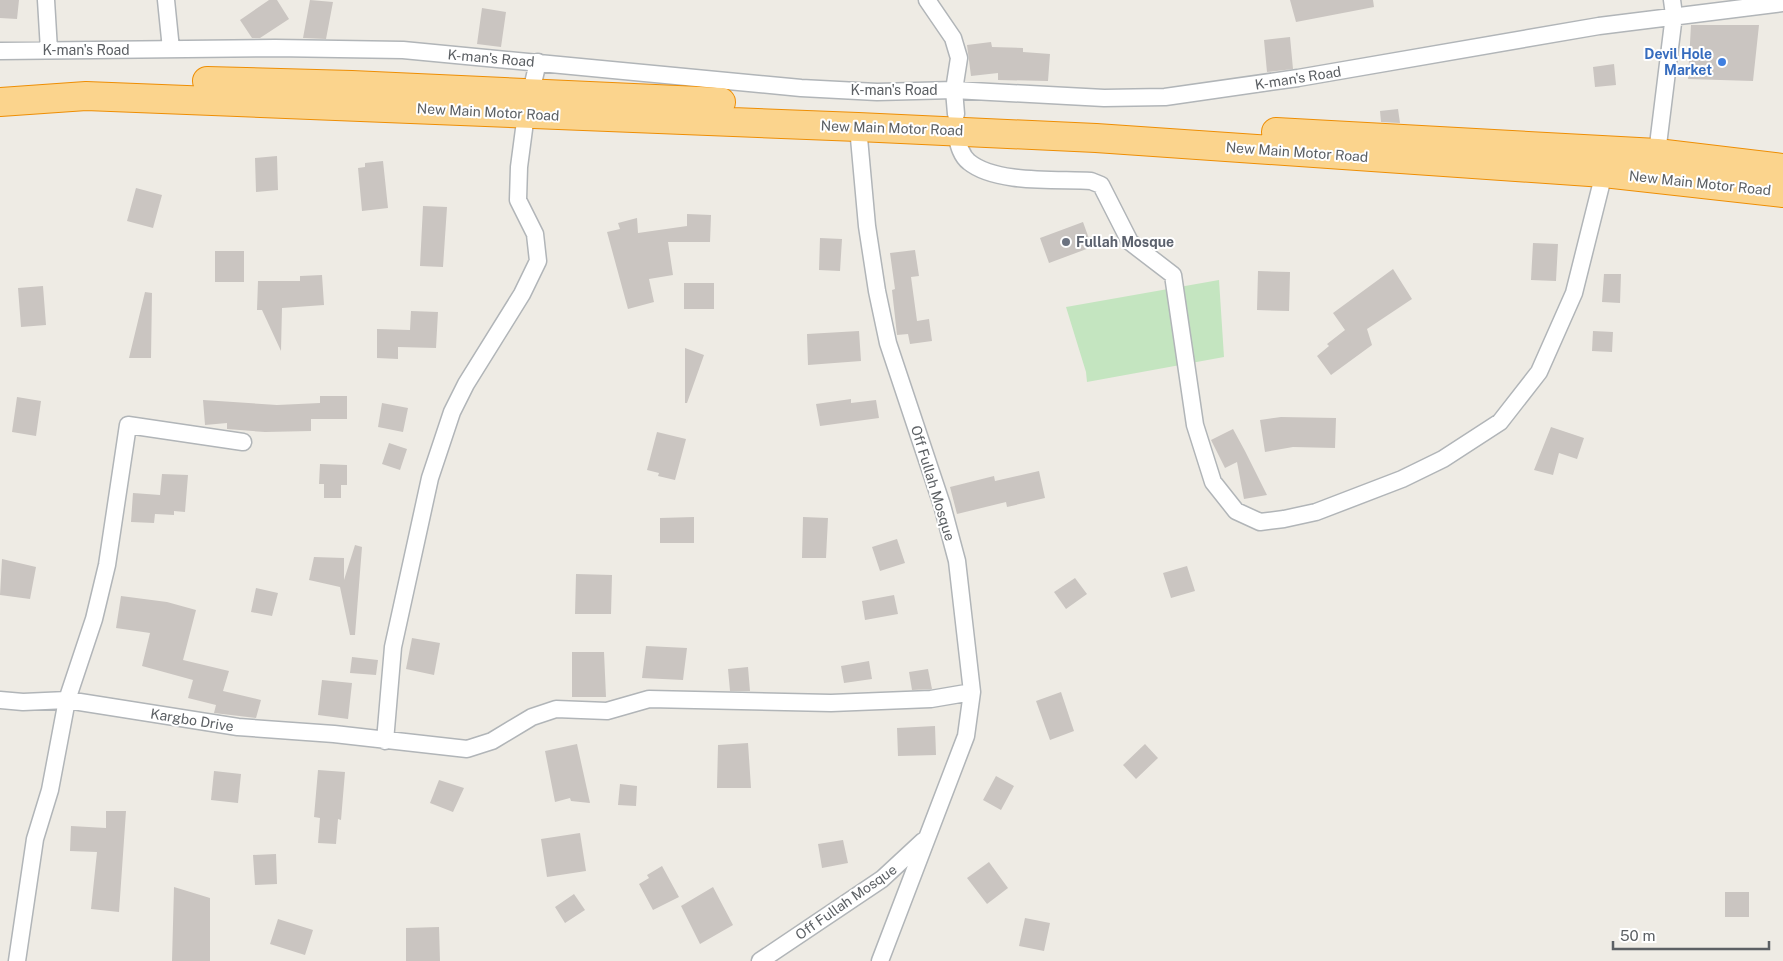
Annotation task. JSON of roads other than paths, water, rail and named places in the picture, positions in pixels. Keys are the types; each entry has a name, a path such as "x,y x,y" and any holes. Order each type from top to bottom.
{"highway":[{"name":"New Main Motor Road","path":"0,84 96,79 352,85 528,103 858,126 955,112 1657,152 1783,168"},
{"name":"New Main Motor Road","path":"0,102 86,96 528,103 731,93 1604,172 1783,193"}],"street":[{"name":"K-man's Road","path":"46,0 48,50"},
{"path":"166,0 171,49"},
{"path":"927,0 953,38 959,58 955,112 959,147 968,161 985,172 1017,177 1091,181 1101,185 1130,242 1173,275 1195,425 1213,482 1236,511 1260,522 1284,520 1316,512 1402,479 1443,458 1500,422 1539,372 1574,293 1604,172"},
{"name":"K-man's Road","path":"955,112 1104,98 1166,97 1298,78 1489,44 1673,8 1783,2"},
{"path":"1657,152 1673,8"},
{"name":"K-man's Road","path":"0,50 403,50 538,62 731,93"},
{"path":"385,741 393,647 430,478 452,412 466,384 506,322 538,261 535,234 518,200 519,167 528,103 538,62"},
{"name":"Off Fullah Mosque","path":"858,126 867,226 877,291 888,343 942,505 957,561 972,692 966,736 880,961"},
{"path":"17,961 35,839 50,790 67,700 94,619 107,565 128,425 243,442"},
{"name":"Kargbo Drive","path":"0,700 23,702 67,700 238,728 334,734 467,749 492,741 532,717 556,709 607,711 649,699 831,703 932,700 972,692"},
{"name":"Off Fullah Mosque","path":"760,961 882,879 927,838"}],"place":[{"name":"Devil Hole Market","path":"1722,62"},
{"name":"Fullah Mosque","path":"1066,242"}]}
